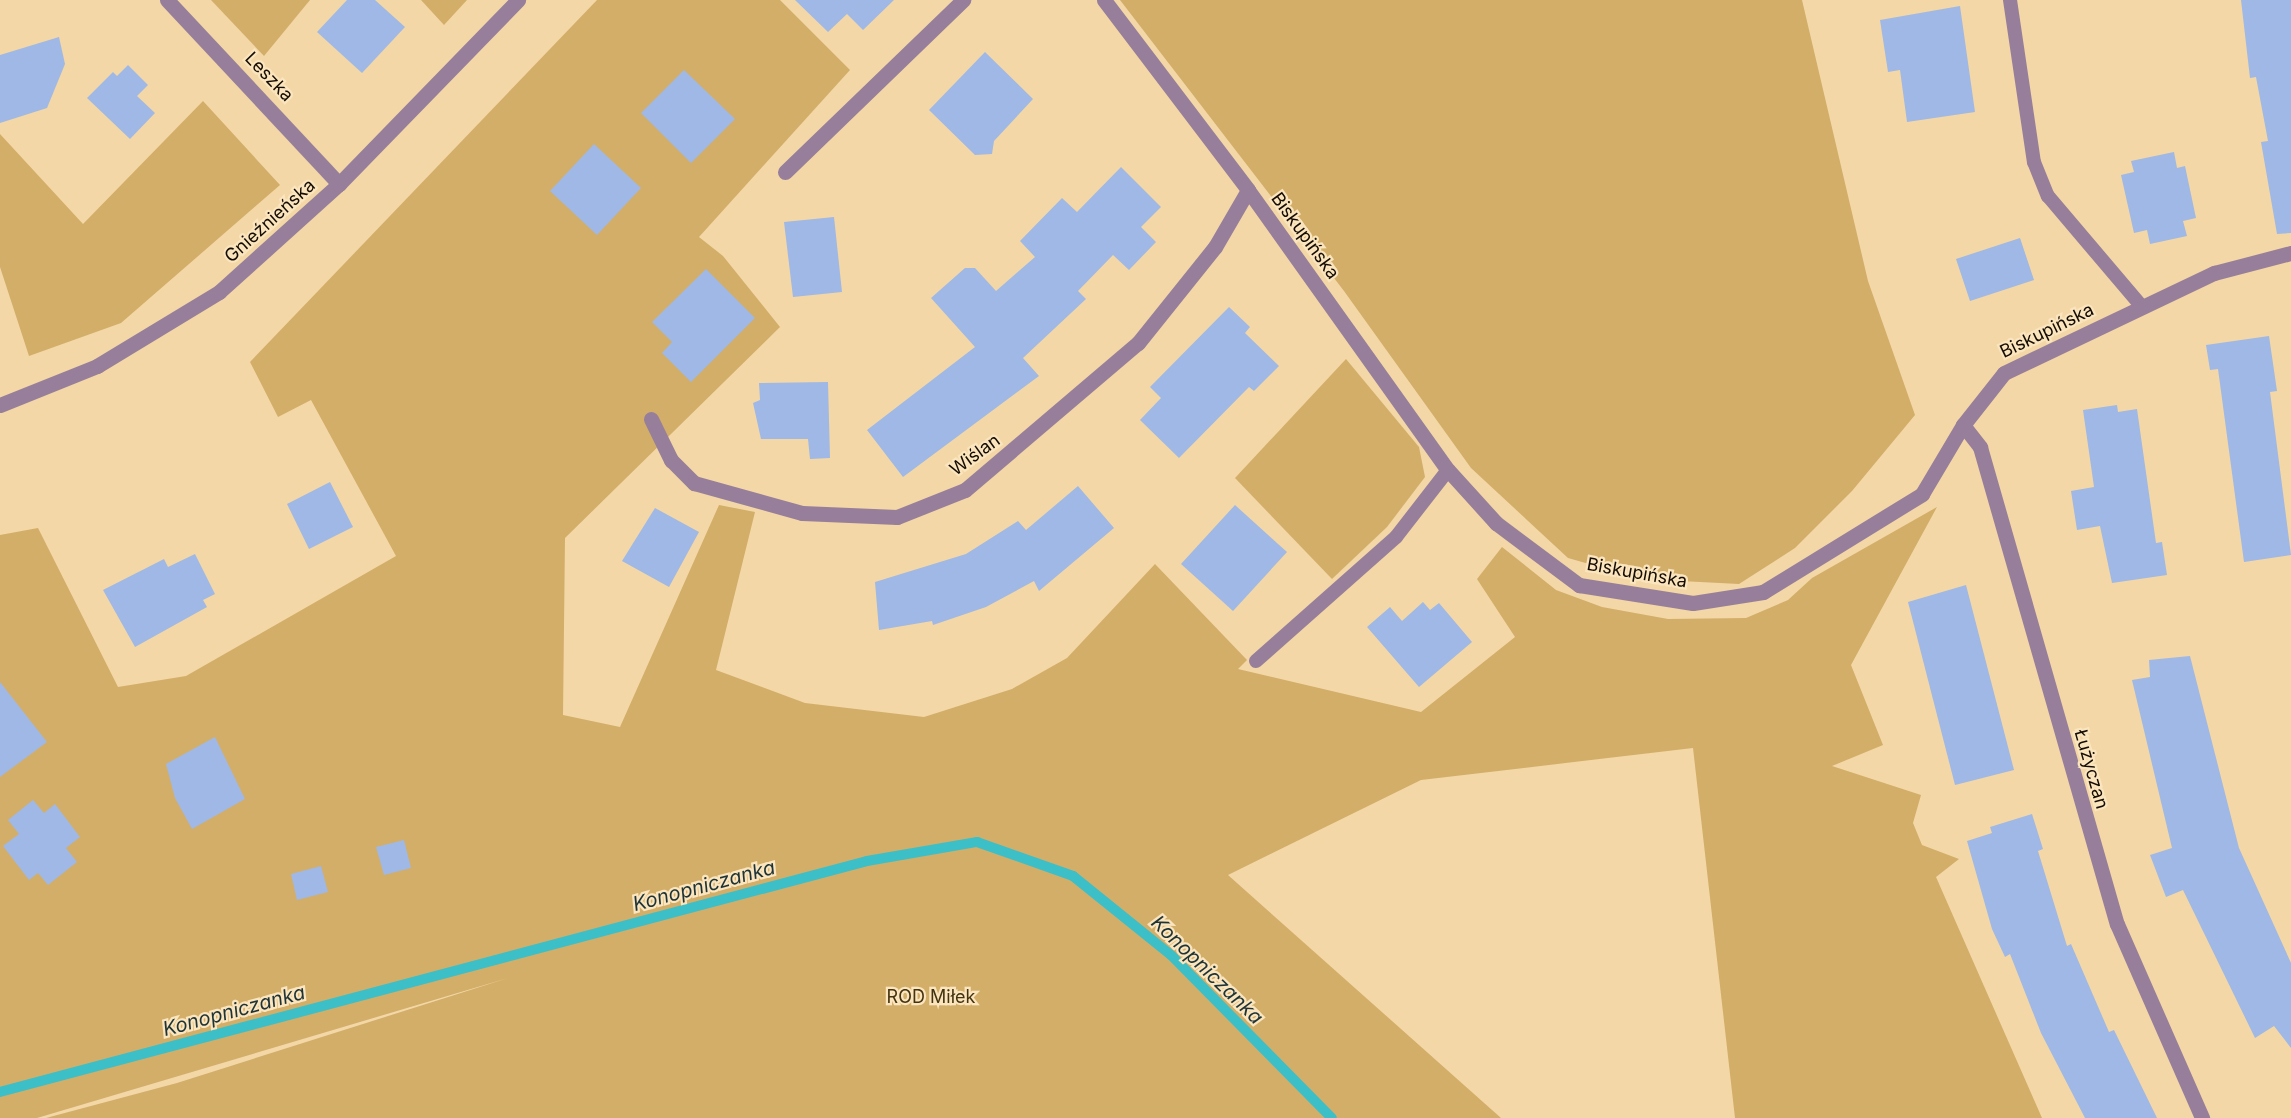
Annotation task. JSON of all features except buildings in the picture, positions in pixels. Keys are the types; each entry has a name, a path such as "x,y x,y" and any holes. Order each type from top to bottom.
{"street":[{"name":"Leszka","path":"167,0 339,184"},
{"name":"Gnieźnieńska","path":"0,405 97,366 219,292 339,184 518,0"},
{"path":"785,172 963,0"},
{"name":"Biskupińska","path":"1104,0 1248,190 1448,470 1496,523 1579,585 1693,603 1763,592 1800,566 1869,530 1922,494 1963,425 2004,373 2214,273 2291,253"},
{"name":"Wiślan","path":"651,419 671,460 694,483 802,513 897,517 965,490 1138,343 1215,247 1248,190"},
{"name":"Łużyczan","path":"1963,425 1980,447 2117,924 2202,1118"}],"lane":[{"path":"2010,0 2034,162 2048,196 2142,307"},
{"path":"1256,661 1396,537 1448,470"}],"green space":[{"path":"211,0 310,0 264,56"},
{"path":"421,0 467,0 444,25"},
{"name":"ROD Miłek","path":"597,0 780,0 850,70 699,237 723,256 780,327 565,538 563,715 620,727 719,505 755,512 716,670 805,703 924,717 1012,689 1067,658 1155,564 1247,660 1238,669 1421,712 1515,637 1477,579 1502,547 1556,590 1602,607 1668,619 1746,618 1788,600 1812,578 1937,507 1851,665 1883,745 1832,766 1921,795 1913,823 1922,845 1959,859 1936,877 2042,1118 1735,1118 1693,748 1421,780 1228,875 1501,1118 46,1118 177,1083 508,978 37,1118 0,1118 0,535 38,528 118,687 186,676 396,556 311,400 278,417 250,362"},
{"path":"1120,0 1802,0 1868,281 1915,415 1852,491 1795,548 1739,584 1642,579 1568,558 1471,468 1344,291"},
{"path":"203,101 280,185 121,323 29,356 0,267 0,134 83,224"},
{"path":"1346,359 1419,447 1425,477 1387,527 1332,579 1235,478"}],"waterway":[{"name":"Konopniczanka","path":"0,1092 867,861 977,842 1073,876 1171,955 1332,1118"}]}
